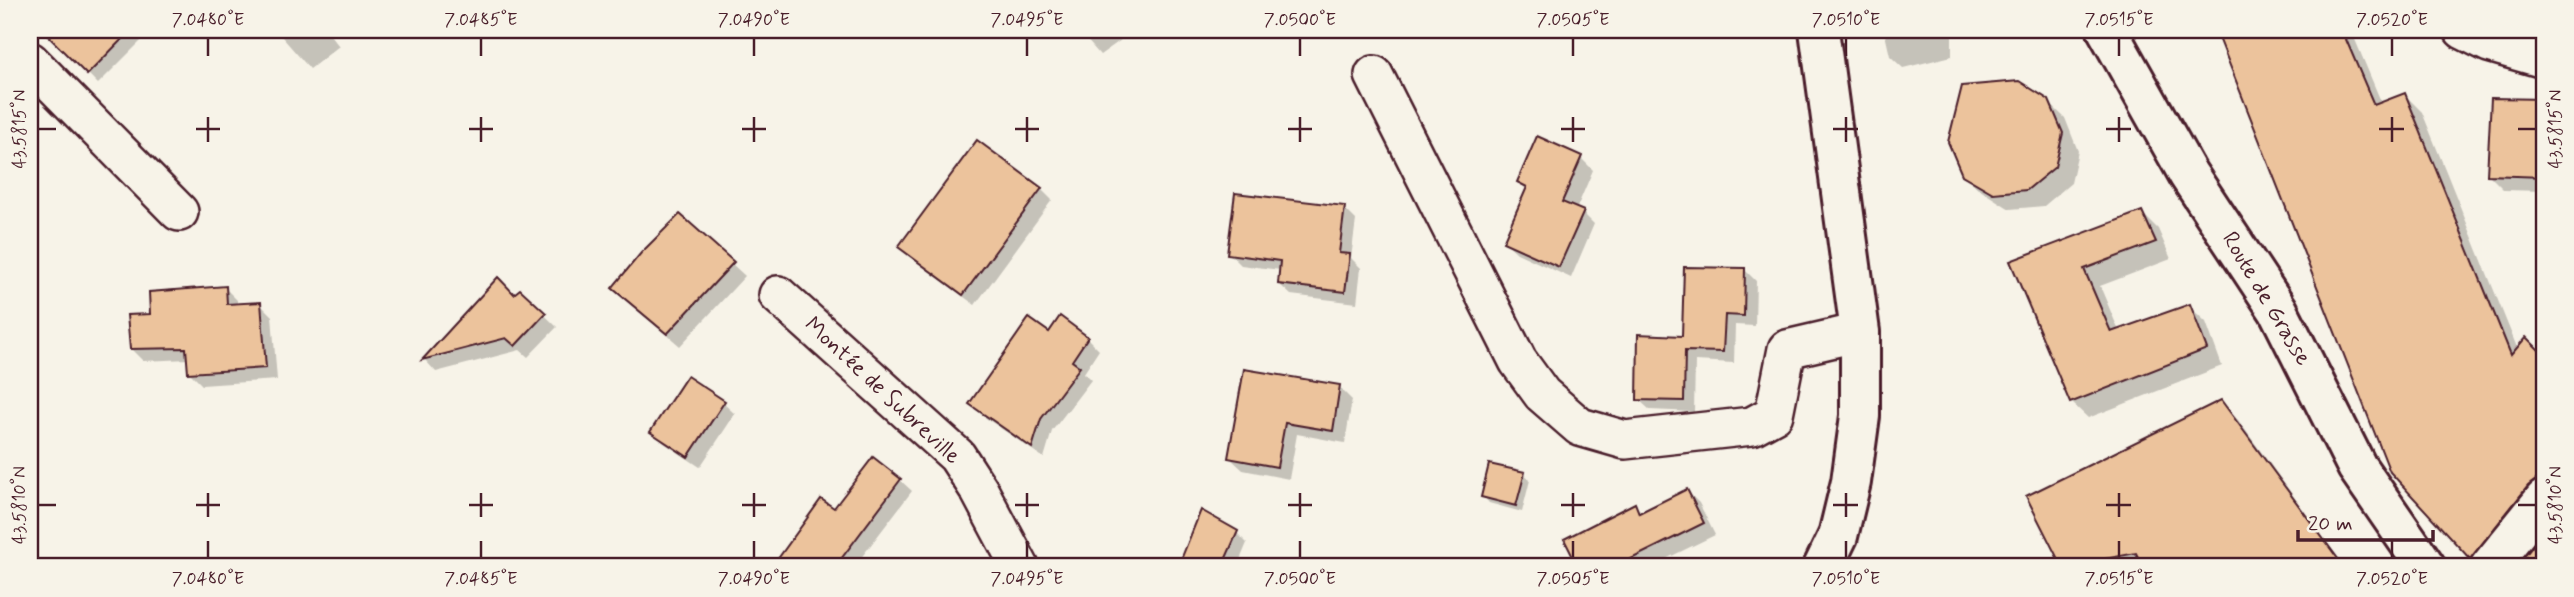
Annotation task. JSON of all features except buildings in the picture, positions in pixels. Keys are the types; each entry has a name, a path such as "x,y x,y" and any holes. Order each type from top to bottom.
{"main road":[{"path":"1819,30 1860,332 1860,415 1851,482 1838,536 1823,567"},
{"name":"Route de Grasse","path":"2107,30 2188,174 2278,310 2357,467 2426,567"}],"street":[{"path":"2463,30 2489,43 2544,60"},
{"path":"30,61 179,212"},
{"path":"1374,75 1518,361 1542,394 1580,427 1625,440 1752,426 1774,414 1787,349 1860,332"},
{"name":"Montée de Subreville","path":"778,295 957,456 979,490 1020,567"},
{"path":"2489,567 2544,499"}]}
